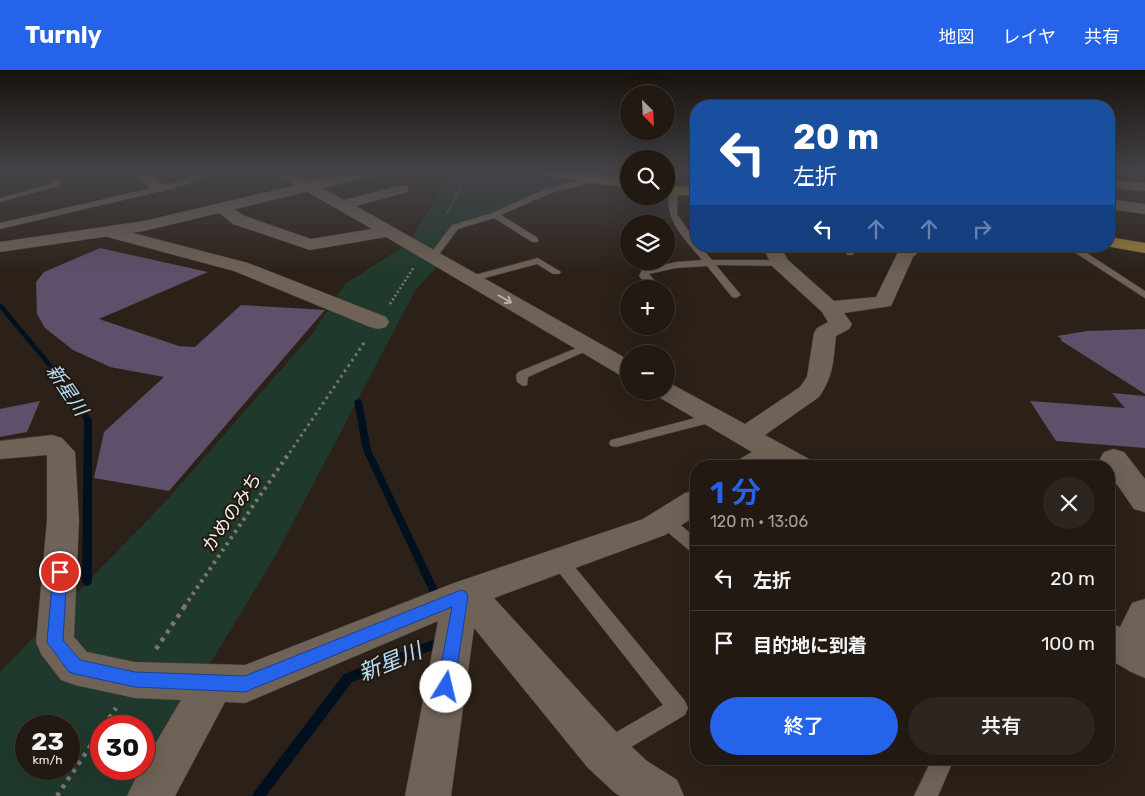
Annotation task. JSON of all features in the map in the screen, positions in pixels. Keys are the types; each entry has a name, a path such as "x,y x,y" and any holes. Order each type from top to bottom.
{"highway":[{"path":"1115,243 1145,248"}],"street":[{"path":"0,247 110,232 230,206"},
{"path":"343,206 620,365"},
{"path":"1123,206 1145,209"},
{"path":"221,208 240,220 310,245 387,232"},
{"path":"110,232 241,267 378,322"},
{"path":"829,308 884,302 905,254 908,252"},
{"path":"745,436 810,392 819,377 825,333 841,324 829,308 775,255"},
{"path":"675,396 745,436 762,459"},
{"path":"0,450 52,444 61,452 63,520 55,642 75,667 135,680 245,684 464,595 654,526 690,505"},
{"path":"1114,458 1145,501"},
{"path":"464,595 604,752 631,777 660,796"},
{"path":"428,796 464,595"},
{"path":"1128,650 1145,614"},
{"path":"150,796 214,683"}],"lane":[{"path":"0,226 84,206"},
{"path":"432,258 455,227 495,215 515,206"},
{"path":"672,206 673,214 690,241"},
{"path":"495,215 535,240"},
{"path":"699,252 736,295"},
{"path":"1078,252 1145,295"},
{"path":"648,280 644,276 645,272 654,268 775,255"},
{"path":"470,279 538,261 556,272"},
{"path":"523,382 522,375 589,346"},
{"path":"616,443 704,420 710,416"},
{"path":"665,520 690,542"},
{"path":"559,560 678,708 604,752"},
{"path":"926,796 940,765"}],"path":[{"name":"かめのみち","path":"111,715 378,322"},
{"path":"57,796 90,746"}],"green space":[{"path":"432,206 509,206 453,224 429,257 411,240"},
{"path":"403,247 438,266 416,289 277,553 155,755 155,715 90,715 90,780 140,780 130,796 0,796 0,672 166,501 313,333 345,284"}],"building":[{"path":"100,248 208,272 99,319 179,346 195,347 241,305 325,310 169,491 94,478 104,432 164,377 110,367 73,350 45,328 37,314 36,282 44,272"},
{"path":"1145,329 1145,394 1060,340 1062,339 1057,336 1087,331"},
{"path":"1112,393 1145,396 1145,448 1056,441 1030,401 1125,408"},
{"path":"40,401 27,432 0,437 0,409"}],"waterway":[{"name":"新星川","path":"0,305 53,369 88,420 87,582"},
{"name":"新星川","path":"358,401 367,450 437,598"},
{"name":"新星川","path":"258,796 348,678 443,641"}],"route":[{"path":"60,572 55,642 75,667 135,680 245,684 461,596 446,687"}]}
